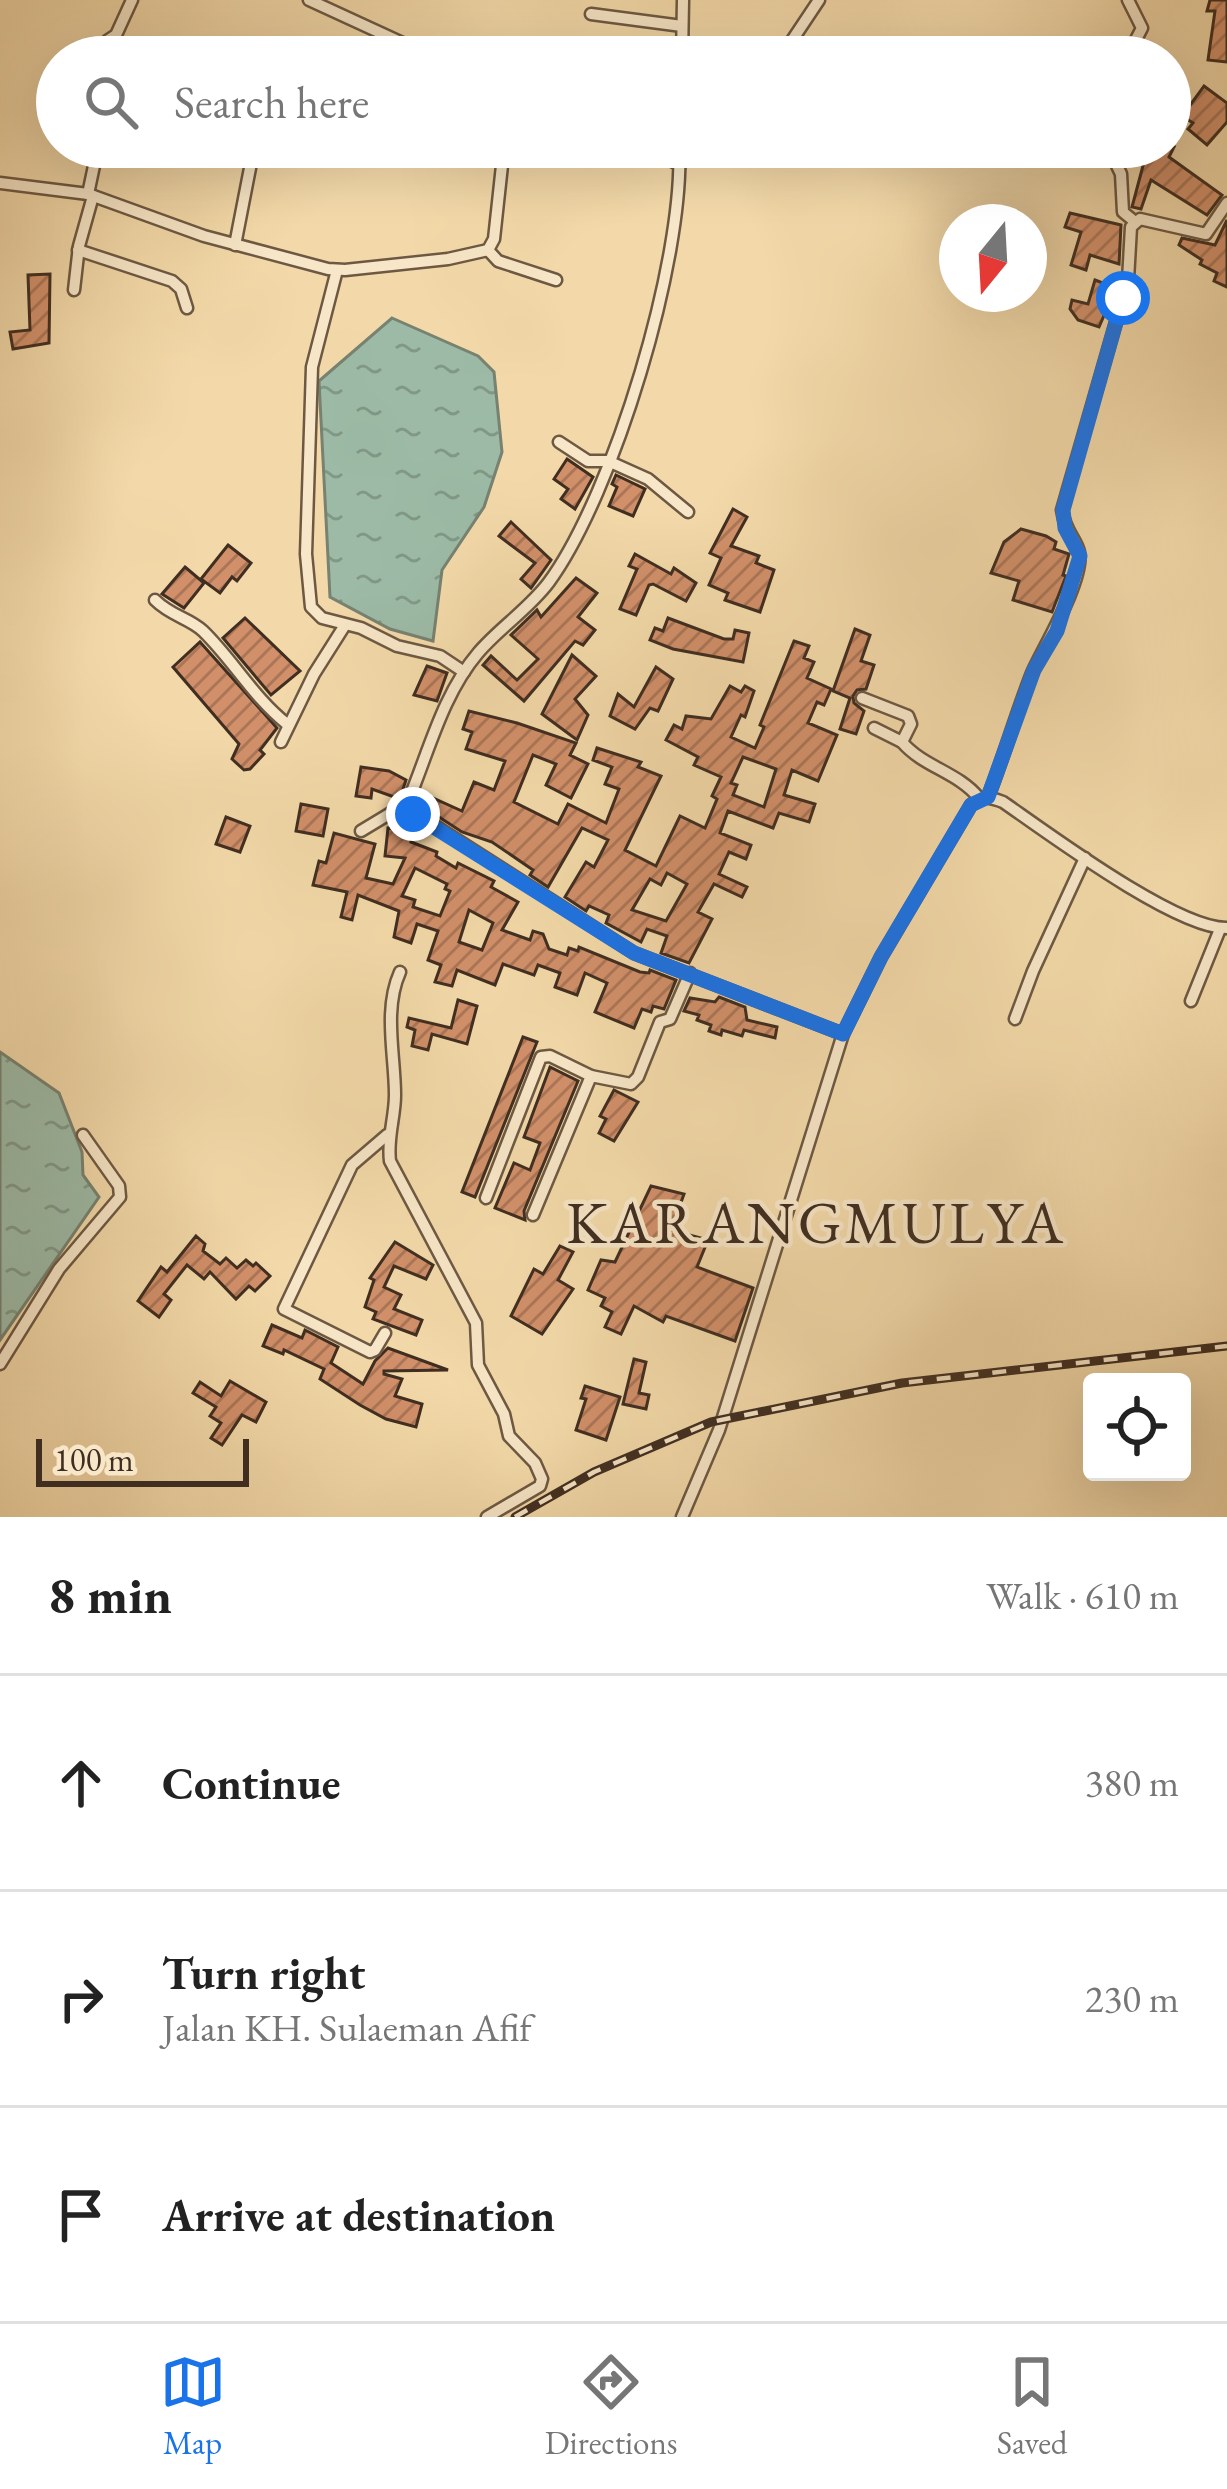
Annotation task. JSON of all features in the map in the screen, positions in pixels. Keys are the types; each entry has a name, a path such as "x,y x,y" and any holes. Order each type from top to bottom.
{"street":[{"path":"113,36 132,0"},
{"path":"309,0 387,36"},
{"path":"682,36 683,0"},
{"path":"795,36 819,0"},
{"path":"1128,0 1142,28 1138,36"},
{"path":"591,14 682,26"},
{"path":"74,290 94,168"},
{"path":"235,244 249,168"},
{"path":"488,250 495,232 502,168"},
{"path":"680,168 665,279 622,431 575,538 548,584 480,650 452,693 409,809 634,953 843,1034"},
{"path":"1118,168 1123,212 1134,221 1159,221 1206,234 1227,203"},
{"path":"0,183 90,195 235,244 338,270 448,259 488,250"},
{"path":"682,1517 718,1430 843,1034 881,957 971,805 984,797 1034,670 1057,631 1079,550 1065,528 1063,510 1128,280 1134,221"},
{"path":"79,250 172,281 181,289 187,308"},
{"path":"488,250 498,260 556,280"},
{"path":"338,270 312,367 306,554 311,607 322,618 361,628 397,646 434,654 464,672"},
{"path":"560,442 588,460 608,461 663,489 688,512"},
{"path":"155,600 171,616 199,627 287,724"},
{"path":"281,742 345,625"},
{"path":"862,698 908,716 911,724 902,742"},
{"path":"874,728 1202,925 1224,928 1191,1001"},
{"path":"361,830 409,802"},
{"path":"1015,1019 1085,858"},
{"path":"400,972 392,1008 394,1115 387,1136 396,1175 476,1323 478,1365 504,1414 509,1436 541,1475 540,1486 487,1517"},
{"path":"486,1198 541,1057 550,1056 591,1076 631,1084 660,1022 670,1019 690,973"},
{"path":"533,1216 591,1076"},
{"path":"0,1364 59,1269 120,1197 119,1186 83,1135"},
{"path":"385,1333 370,1352 284,1309 352,1165 387,1136"}],"water":[{"path":"392,318 478,356 494,372 502,452 484,507 442,570 433,641 390,629 330,597 319,381"},
{"path":"0,1052 59,1093 82,1152 83,1175 99,1197 0,1340"}],"building":[{"path":"1210,0 1227,0 1227,62 1208,60 1215,11 1207,11"},
{"path":"1204,86 1227,103 1227,122 1207,145 1191,132 1191,104"},
{"path":"1142,168 1184,168 1222,195 1207,215 1151,180 1141,209 1132,207"},
{"path":"1070,213 1121,225 1119,264 1090,255 1086,270 1071,265 1081,232 1065,227"},
{"path":"1227,220 1227,287 1214,281 1217,273 1179,245 1182,238 1215,245"},
{"path":"50,274 49,343 13,349 10,332 30,330 28,275"},
{"path":"1095,280 1116,288 1099,327 1078,320 1070,309 1072,300 1088,304"},
{"path":"567,459 593,477 575,509 561,499 568,489 554,479"},
{"path":"616,475 645,489 633,516 609,506 617,487 612,484"},
{"path":"733,509 747,517 731,546 759,556 756,563 774,570 760,612 725,600 728,593 709,585 721,558 710,553"},
{"path":"511,522 551,560 531,588 521,579 535,563 499,536"},
{"path":"1021,529 1046,536 1056,542 1054,549 1069,554 1052,612 1013,600 1019,581 991,573 1004,542"},
{"path":"228,545 251,563 220,593 201,579"},
{"path":"635,554 671,574 674,568 696,583 686,601 653,584 636,615 620,609 637,569 629,566"},
{"path":"185,567 204,583 184,608 162,594"},
{"path":"576,578 597,593 578,617 595,630 583,645 575,641 524,701 483,665 491,656 517,680 538,659 511,635 537,610 541,617"},
{"path":"245,618 300,671 271,695 223,638"},
{"path":"668,618 724,639 733,639 735,630 749,633 743,662 650,640 655,628 663,631"},
{"path":"855,629 870,635 861,661 874,665 866,689 853,696 864,711 856,734 840,729 850,698 833,691"},
{"path":"794,641 809,646 804,658 814,662 807,678 831,689 824,705 817,702 808,723 837,735 818,781 792,770 784,795 815,804 809,822 779,813 773,828 728,811 720,833 751,845 746,859 729,852 719,874 747,887 742,897 714,884 698,912 712,919 689,963 661,953 667,936 647,929 641,942 606,923 609,915 589,906 586,911 565,897 586,862 594,867 608,840 582,828 548,887 530,875 533,870 492,842 462,832 419,804 422,793 462,811 474,782 494,790 505,761 466,749 472,732 463,729 469,711 517,723 576,743 570,755 588,764 571,798 546,785 556,764 533,755 514,802 558,824 568,804 606,823 619,789 605,784 612,767 593,760 597,748 641,762 638,767 661,776 625,850 656,866 680,816 705,828 721,777 694,765 698,757 666,740 674,725 682,729 686,716 711,719 730,686 741,692 745,686 754,691 731,737 755,748 764,727 760,725","holes":["743,757 776,769 764,807 733,795 737,785 731,783","667,873 687,884 666,921 632,910 650,879 661,885"]},
{"path":"200,642 277,728 250,769 244,770 232,759 239,744 173,667"},
{"path":"572,655 596,676 575,699 588,715 577,740 542,714"},
{"path":"427,666 447,673 437,701 414,695"},
{"path":"656,667 673,679 658,711 650,708 635,729 610,716 618,694 634,707"},
{"path":"361,767 389,771 406,780 401,795 397,798 372,789 371,798 356,796"},
{"path":"301,804 328,809 323,836 296,831"},
{"path":"226,817 250,826 240,852 216,844"},
{"path":"388,828 414,833 411,842 437,852 436,856 456,868 458,863 494,881 491,887 518,902 502,930 530,940 533,931 543,934 549,949 567,955 569,948 578,951 579,947 640,972 650,970 676,980 664,1009 642,1009 634,1028 595,1012 607,983 585,973 577,995 555,987 560,973 538,965 534,975 503,964 495,985 457,970 452,986 435,982 441,965 428,960 438,931 417,924 411,943 394,937 399,911 358,895 352,920 341,917 347,892 313,885 319,861 326,863 334,833 375,844 366,878 393,884 405,858 385,856","holes":["415,868 447,884 445,889 450,891 440,916 413,907 415,900 402,896","469,910 493,923 482,950 459,942"]},
{"path":"719,997 745,1007 747,1020 777,1027 775,1038 744,1030 742,1036 722,1030 721,1035 709,1031 711,1025 697,1020 699,1015 684,1011 690,998 715,1002"},
{"path":"458,1000 477,1006 467,1044 432,1034 428,1050 412,1046 415,1030 407,1027 409,1018 451,1028"},
{"path":"523,1037 537,1042 475,1197 462,1192"},
{"path":"550,1067 578,1081 524,1211 525,1220 495,1208 514,1163 530,1170 540,1143 524,1137"},
{"path":"614,1090 638,1102 614,1141 599,1133 606,1119 600,1116"},
{"path":"651,1186 684,1194 671,1230 708,1240 697,1267 753,1288 735,1341 666,1316 663,1322 634,1306 621,1334 605,1327 612,1312 601,1306 605,1298 588,1290 601,1260 615,1262"},
{"path":"196,1236 205,1244 203,1251 220,1264 226,1258 237,1268 246,1260 270,1276 255,1291 249,1286 236,1299 210,1272 204,1279 187,1265 164,1294 171,1300 159,1317 138,1301 161,1267 167,1272"},
{"path":"395,1242 433,1265 426,1279 394,1266 384,1287 401,1295 394,1309 422,1320 416,1335 373,1319 376,1312 365,1307 374,1280 370,1278"},
{"path":"560,1246 573,1252 558,1280 573,1289 542,1334 511,1316 534,1269 543,1274"},
{"path":"272,1325 302,1338 305,1330 338,1347 331,1363 363,1384 388,1348 448,1370 384,1371 402,1379 395,1396 422,1404 416,1427 360,1405 320,1379 324,1369 284,1350 283,1354 263,1346"},
{"path":"634,1359 646,1362 639,1393 649,1395 646,1409 623,1404"},
{"path":"230,1381 266,1402 256,1422 242,1415 222,1445 211,1438 221,1423 210,1416 216,1407 193,1393 200,1382 221,1396"},
{"path":"585,1386 620,1397 606,1440 576,1430"}],"railway":[{"path":"515,1517 594,1472 711,1422 902,1383 1227,1346"}],"district":[{"name":"KARANGMULYA","path":"816,1222"}],"route":[{"path":"413,814 634,953 843,1034 881,957 971,805 988,797 1034,670 1057,631 1080,556 1065,528 1063,510 1123,298"}]}
